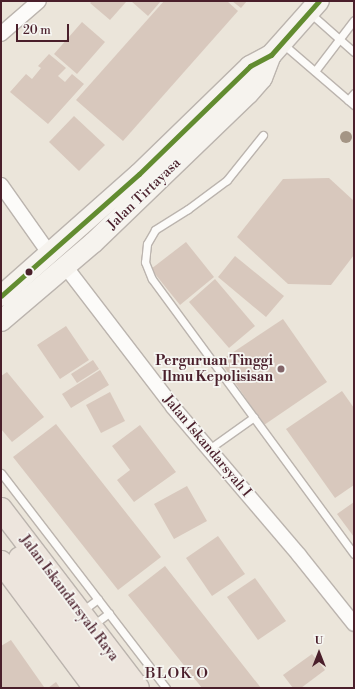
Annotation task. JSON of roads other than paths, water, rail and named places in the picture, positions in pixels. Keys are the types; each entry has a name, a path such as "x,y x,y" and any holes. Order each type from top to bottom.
{"main road":[{"name":"Jalan Tirtayasa","path":"1,321 93,243 248,94 262,78 277,49 314,7"},
{"name":"Jalan Tirtayasa","path":"1,296 139,174 250,66 277,49"},
{"name":"Jalan Iskandarsyah Raya","path":"1,509 138,688"},
{"path":"1,534 117,688"},
{"path":"1,562 95,688"}],"street":[{"path":"1,34 39,1"},
{"path":"1,185 49,253"},
{"name":"Jalan Iskandarsyah I","path":"65,266 173,407 299,555 354,624"}],"lane":[{"path":"314,7 339,39 354,52"},
{"path":"315,71 354,20"},
{"path":"277,49 315,71 351,102 354,93"},
{"path":"263,135 227,180 188,209 155,230 147,244 145,262 152,279 354,554"},
{"path":"209,450 254,416"},
{"path":"1,473 166,688"},
{"path":"85,619 98,599"},
{"path":"85,619 109,613"}],"place":[{"name":"Perguruan Tinggi Ilmu Kepolisisan","path":"281,369"}],"district":[{"name":"BLOK O","path":"177,674"}]}
